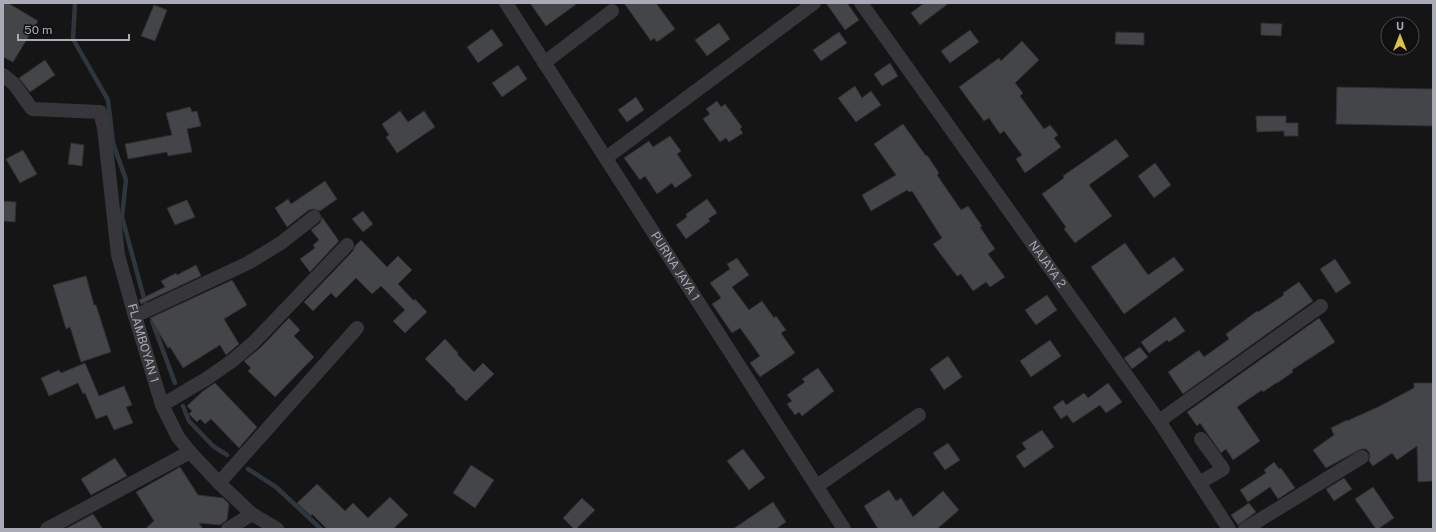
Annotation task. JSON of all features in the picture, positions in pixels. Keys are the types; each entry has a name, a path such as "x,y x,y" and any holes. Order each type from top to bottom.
{"street":[{"name":"PURNA JAYA 1","path":"506,3 844,529"},
{"path":"606,158 814,3"},
{"name":"NAJAYA 2","path":"861,3 1159,421 1229,529"},
{"path":"544,63 612,11"},
{"name":"FLAMBOYAN 1","path":"3,75 14,84 32,109 100,112 104,128 118,255 162,405 178,438 190,452 219,483 252,514 277,529"},
{"path":"135,316 248,263 280,243 314,217"},
{"path":"162,405 206,379 232,361 254,342 348,245"},
{"path":"1159,421 1321,306"},
{"path":"219,483 357,328"},
{"path":"817,486 919,415"},
{"path":"1199,483 1223,469 1201,439"},
{"path":"48,529 190,452"},
{"path":"1245,529 1362,457"},
{"path":"228,529 252,514"}],"building":[{"path":"3,3 8,3 38,21 13,62 3,57"},
{"path":"530,3 578,3 546,26"},
{"path":"624,3 656,3 675,29 657,42 654,38 651,41"},
{"path":"826,3 847,3 859,20 845,30"},
{"path":"924,3 949,3 920,25 911,13"},
{"path":"154,5 167,10 155,41 141,36"},
{"path":"719,23 730,39 707,56 695,40"},
{"path":"1261,23 1282,24 1281,36 1261,35"},
{"path":"492,29 503,45 478,63 467,47"},
{"path":"970,30 979,42 950,63 941,51"},
{"path":"839,32 847,43 821,61 813,50"},
{"path":"1116,32 1144,33 1144,45 1115,44"},
{"path":"1022,41 1039,60 1015,83 1023,93 1020,96 1044,129 1050,125 1058,135 1054,138 1061,147 1025,173 1016,159 1022,155 1004,131 1000,134 989,118 984,121 959,87 999,58 1001,61"},
{"path":"45,60 55,75 30,92 19,78"},
{"path":"890,63 898,76 882,86 874,74"},
{"path":"518,65 527,79 502,97 492,83"},
{"path":"855,86 862,98 871,91 881,105 856,122 838,98"},
{"path":"1337,87 1433,89 1433,126 1336,124"},
{"path":"636,97 644,110 627,122 618,110"},
{"path":"717,101 721,107 725,104 742,127 740,129 743,133 729,142 726,138 720,142 703,119 710,114 706,109"},
{"path":"190,107 192,112 197,111 201,126 187,129 192,152 168,156 167,152 128,159 125,144 172,135 166,113"},
{"path":"400,111 408,122 424,111 435,127 397,153 386,137 389,135 382,124"},
{"path":"1256,116 1286,116 1286,123 1298,123 1298,136 1284,136 1284,131 1257,132"},
{"path":"903,124 926,156 927,155 939,173 937,175 961,210 968,206 982,226 980,227 995,249 988,254 1005,277 990,287 986,282 973,291 961,274 957,276 933,244 942,238 912,191 909,192 907,190 871,211 862,195 896,175 874,144"},
{"path":"670,136 681,151 677,154 692,176 675,188 672,183 657,194 645,176 640,180 624,158 649,141 653,147"},
{"path":"1116,139 1129,156 1089,185 1112,216 1075,243 1064,229 1066,227 1042,194 1064,178 1063,176"},
{"path":"71,143 84,145 82,166 68,164"},
{"path":"23,150 37,174 20,183 6,159"},
{"path":"1155,163 1171,185 1154,198 1138,176"},
{"path":"325,181 337,199 320,211 313,209 309,210 287,227 275,208 288,199 291,204"},
{"path":"707,199 717,213 708,219 710,221 686,239 676,225 687,217 686,214"},
{"path":"187,200 195,217 175,225 167,208"},
{"path":"3,201 16,202 15,222 3,221"},
{"path":"363,211 373,224 363,232 352,219"},
{"path":"322,217 339,241 310,272 300,259 315,248 313,245 319,240 311,230 320,223"},
{"path":"361,240 387,267 398,256 412,270 398,284 427,312 405,333 393,321 405,310 381,286 372,294 356,278 336,298 331,293 313,311 304,302 353,251 355,246"},
{"path":"1125,243 1148,275 1174,257 1184,270 1124,314 1091,267"},
{"path":"737,258 749,275 732,287 749,310 762,301 774,318 776,316 786,330 781,333 795,353 760,377 750,363 760,356 740,328 732,333 712,304 721,298 710,283 730,269 727,264"},
{"path":"1335,259 1351,283 1336,293 1320,269"},
{"path":"196,265 201,276 141,304 139,300 165,287 161,281"},
{"path":"86,276 94,305 96,305 111,352 81,362 70,327 66,329 53,285"},
{"path":"232,280 247,305 224,319 239,344 226,355 220,345 183,368 170,347 168,348 150,318"},
{"path":"1299,282 1313,301 1183,394 1168,372 1199,350 1204,357 1229,339 1226,334 1257,311 1258,312 1284,295 1283,293"},
{"path":"1047,295 1057,310 1036,325 1025,310"},
{"path":"1175,317 1185,331 1169,342 1167,340 1149,353 1141,342"},
{"path":"289,318 300,330 294,336 314,357 275,397 248,371 251,368 244,361 260,348"},
{"path":"1319,318 1335,342 1292,370 1293,372 1277,383 1263,392 1262,390 1237,407 1260,441 1233,460 1226,449 1221,453 1200,423 1197,426 1187,412"},
{"path":"445,339 474,372 483,363 494,374 466,401 425,359"},
{"path":"1050,340 1061,356 1031,377 1020,361"},
{"path":"1140,347 1148,357 1132,369 1124,358"},
{"path":"948,356 962,377 944,390 930,369"},
{"path":"85,363 99,396 124,386 132,405 126,407 133,423 114,430 107,415 96,419 85,393 83,394 78,383 49,396 41,378 59,370 61,373"},
{"path":"818,368 834,391 802,416 799,412 795,415 787,404 792,401 787,395 805,382 802,379"},
{"path":"215,383 257,427 239,448 211,419 205,424 200,419 197,422 189,414 192,411 187,406 203,391"},
{"path":"1108,383 1122,402 1106,413 1100,405 1073,423 1067,415 1061,419 1053,407 1063,400 1066,405 1084,393 1088,398"},
{"path":"1414,383 1433,383 1433,481 1418,482 1417,446 1397,460 1392,453 1373,466 1369,461 1369,452 1366,449 1361,449 1326,468 1313,450 1334,435 1331,428 1380,406 1414,388"},
{"path":"1042,430 1054,447 1024,468 1016,456 1026,449 1022,443"},
{"path":"948,443 960,460 945,470 933,453"},
{"path":"743,449 765,478 749,490 727,461"},
{"path":"115,458 127,476 91,495 81,479"},
{"path":"1274,462 1279,469 1281,468 1295,488 1278,499 1270,487 1248,502 1240,490 1266,473 1264,470"},
{"path":"471,465 494,480 475,508 453,493"},
{"path":"180,467 198,495 223,498 229,504 227,520 220,525 199,523 203,529 145,529 154,521 136,492"},
{"path":"1344,478 1352,489 1334,501 1326,489"},
{"path":"317,484 345,511 353,503 368,518 390,497 408,515 393,529 327,529 312,514 311,516 297,503"},
{"path":"1373,487 1394,518 1378,529 1376,529 1355,499"},
{"path":"889,490 896,501 901,498 913,517 943,491 959,510 937,529 878,529 864,506"},
{"path":"582,498 595,510 576,529 574,529 563,518"},
{"path":"773,502 786,522 776,529 733,529"},
{"path":"1249,503 1256,512 1238,525 1231,515"},
{"path":"93,514 103,529 65,529"}],"waterway":[{"path":"75,3 73,39 108,100 113,143 126,180 122,217 145,302"},
{"path":"152,321 175,383"},
{"path":"183,406 189,421 213,446 227,455"},
{"path":"248,469 276,487 321,529"}]}
